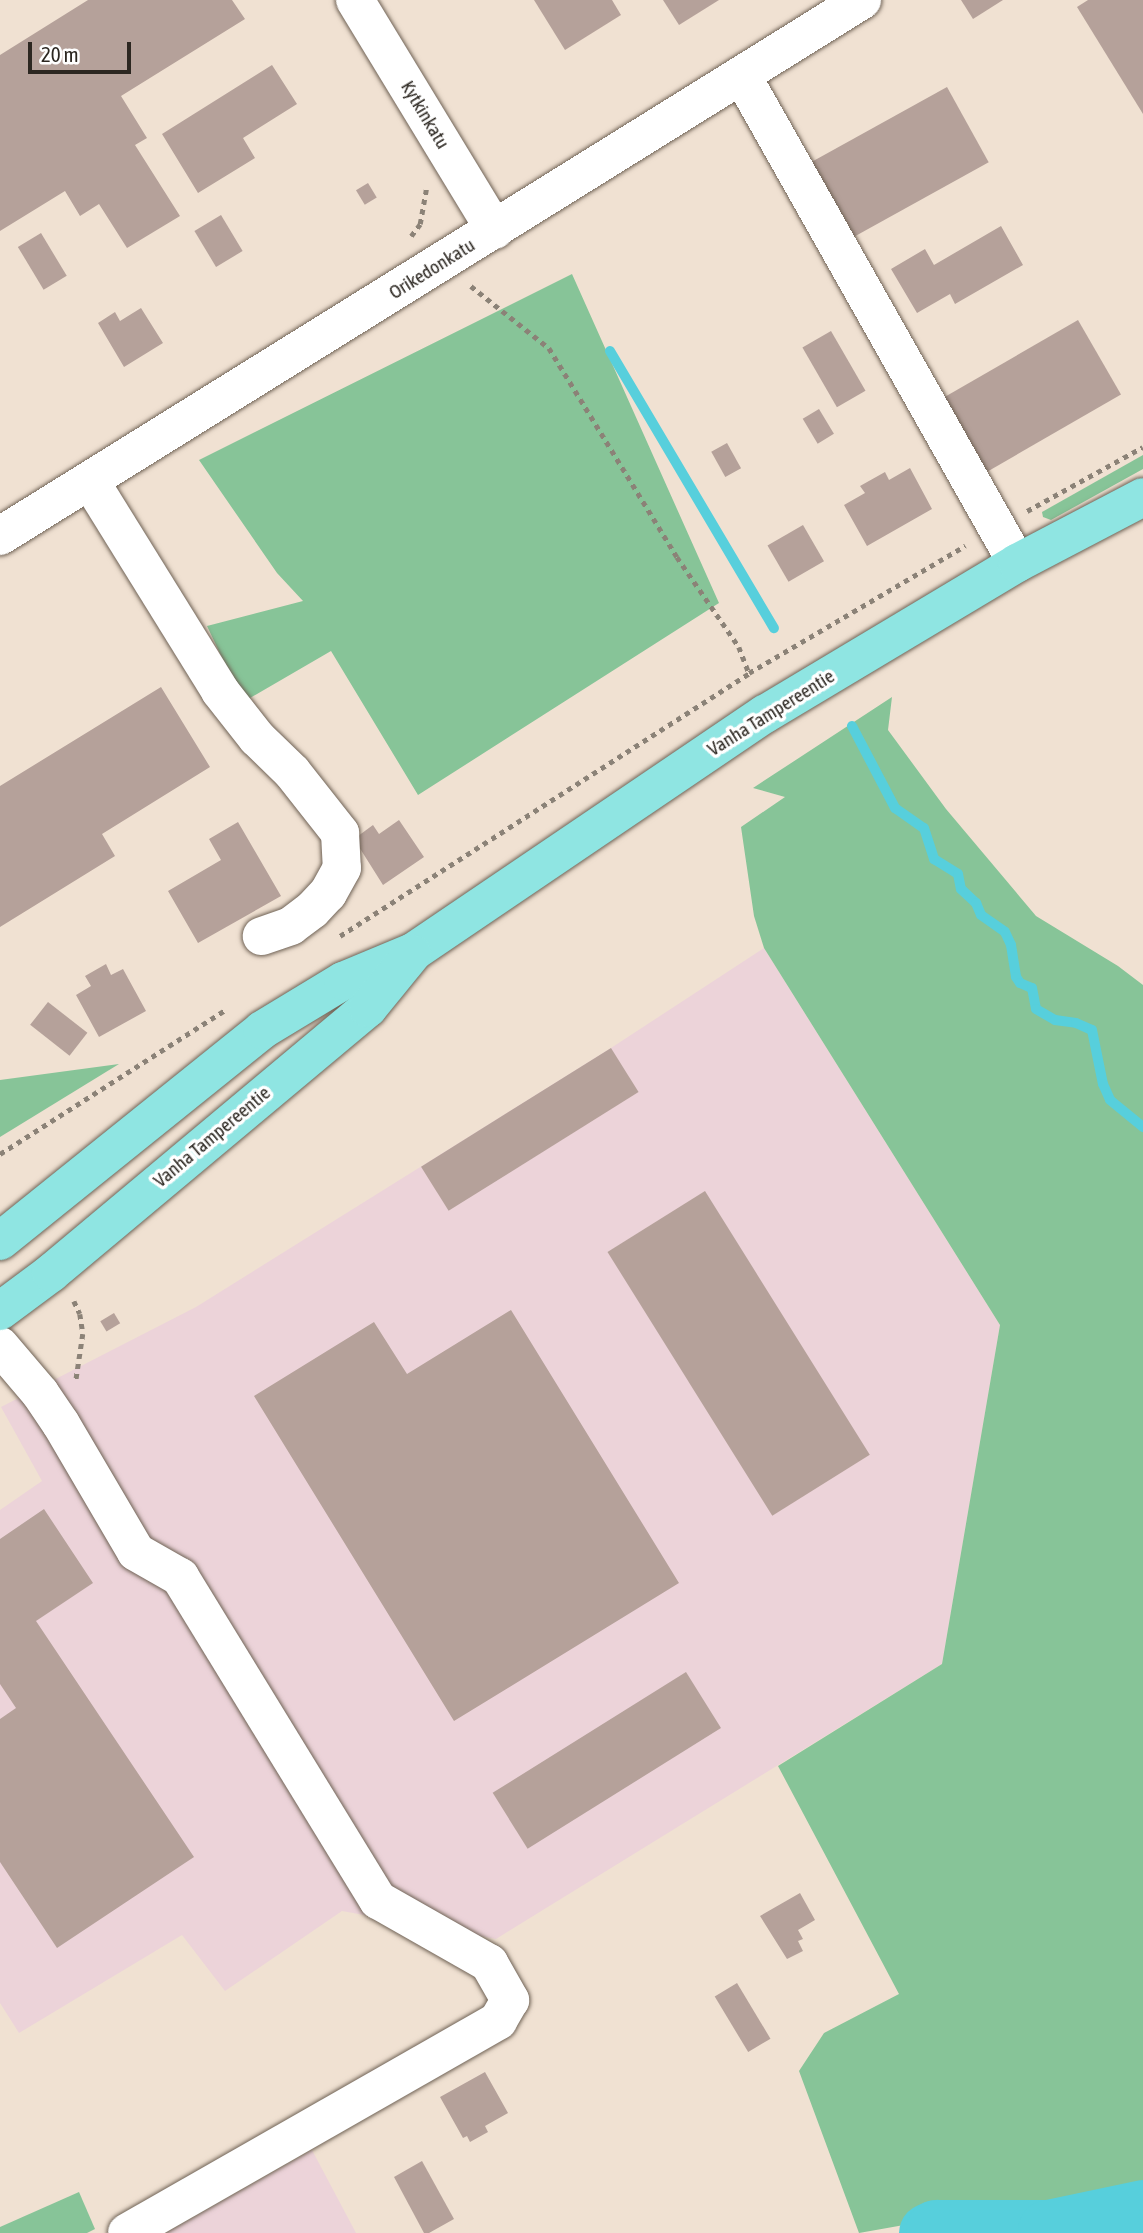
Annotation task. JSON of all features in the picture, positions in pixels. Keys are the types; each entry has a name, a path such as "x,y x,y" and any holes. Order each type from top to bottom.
{"main road":[{"name":"Vanha Tampereentie","path":"0,1241 262,1030 343,981 413,952 765,714 1017,563 1143,497"},
{"name":"Vanha Tampereentie","path":"0,1311 51,1273 368,1009 413,952"}],"street":[{"name":"Kytkinkatu","path":"355,0 495,230"},
{"name":"Orikedonkatu","path":"0,536 862,0"},
{"path":"742,76 1017,563"},
{"path":"90,481 177,599 220,691 257,738 292,772 340,833 342,868 328,893 312,911 291,926 262,936"},
{"path":"0,1346 40,1393 61,1424 136,1552 180,1577 378,1900 489,1963 510,2000 498,2021 127,2233"}],"path":[{"path":"467,283 548,348 677,557 739,647 749,673"},
{"path":"337,938 749,673 998,527 1143,447"},
{"path":"0,1154 232,1005"},
{"path":"61,1424 76,1384 82,1353 80,1314 70,1296"}],"shaded area":[{"path":"764,948 1000,1325 942,1664 496,1939 342,1911 225,1991 182,1935 19,2033 0,2003 0,1510 42,1481 1,1407 196,1307 611,1048"},
{"path":"312,2150 356,2233 166,2233"}],"green space":[{"path":"572,274 719,603 418,795 331,651 243,702 207,626 303,601 277,573 199,460"},
{"path":"1143,455 1143,469 1051,520 1043,517 1042,512"},
{"path":"892,697 888,730 946,809 1036,916 1118,966 1143,985 1143,2186 859,2233 799,2071 824,2033 899,1994 778,1766 942,1664 1000,1325 764,948 754,916 741,827 785,797 753,788"},
{"path":"119,1064 0,1137 0,1080"},
{"path":"79,2192 95,2229 87,2233 0,2233 0,2227"}],"building":[{"path":"88,0 232,0 245,19 121,96 147,138 135,145 180,216 127,248 99,204 80,216 65,191 0,231 0,55"},
{"path":"534,0 612,0 621,15 565,50"},
{"path":"663,0 719,0 679,25"},
{"path":"961,0 1003,0 973,19"},
{"path":"1088,0 1143,0 1143,114 1077,7"},
{"path":"272,65 297,104 243,138 255,158 198,193 162,134"},
{"path":"947,87 989,162 851,238 810,163"},
{"path":"368,183 377,198 365,205 356,190"},
{"path":"221,215 243,251 216,267 194,231"},
{"path":"1001,226 1023,265 955,304 950,294 917,313 891,269 925,249 934,265"},
{"path":"41,233 67,276 44,290 18,247"},
{"path":"141,308 163,343 124,367 98,323 115,312 120,321"},
{"path":"1078,320 1121,394 986,472 943,398"},
{"path":"831,331 866,391 837,407 802,348"},
{"path":"819,409 834,434 818,444 803,419"},
{"path":"727,443 741,468 725,477 711,452"},
{"path":"910,468 932,509 867,546 844,505 865,493 860,486 885,472 889,480"},
{"path":"803,525 824,561 788,582 767,546"},
{"path":"161,687 210,767 102,834 115,856 0,927 0,786"},
{"path":"399,820 424,857 383,885 354,839 373,825 379,834"},
{"path":"238,822 281,896 198,943 168,891 221,860 209,839"},
{"path":"106,964 111,975 123,969 146,1011 99,1037 76,995 91,986 85,976"},
{"path":"48,1002 87,1033 70,1056 30,1025"},
{"path":"611,1048 639,1092 449,1211 421,1167"},
{"path":"705,1191 870,1455 772,1516 607,1252"},
{"path":"511,1310 679,1583 454,1721 254,1396 374,1322 407,1374"},
{"path":"114,1313 120,1323 106,1332 100,1321"},
{"path":"44,1509 93,1583 36,1621 194,1857 57,1948 0,1862 0,1719 16,1708 0,1684 0,1539"},
{"path":"686,1672 721,1728 528,1849 493,1793"},
{"path":"800,1893 815,1920 798,1930 803,1939 798,1941 803,1951 787,1959 760,1916"},
{"path":"737,1983 770,2039 748,2052 715,1996"},
{"path":"485,2072 508,2113 485,2126 488,2132 470,2142 467,2136 463,2138 440,2097"},
{"path":"422,2161 454,2219 429,2233 424,2233 394,2177"}],"waterway":[{"path":"610,351 774,628"},
{"path":"852,726 895,808 924,828 934,859 958,874 961,889 976,903 981,915 1005,932 1011,945 1016,977 1020,983 1032,988 1036,1009 1055,1020 1076,1023 1092,1030 1103,1084 1110,1100 1143,1127"},
{"path":"929,2233 936,2230 1048,2230 1143,2210"}]}
